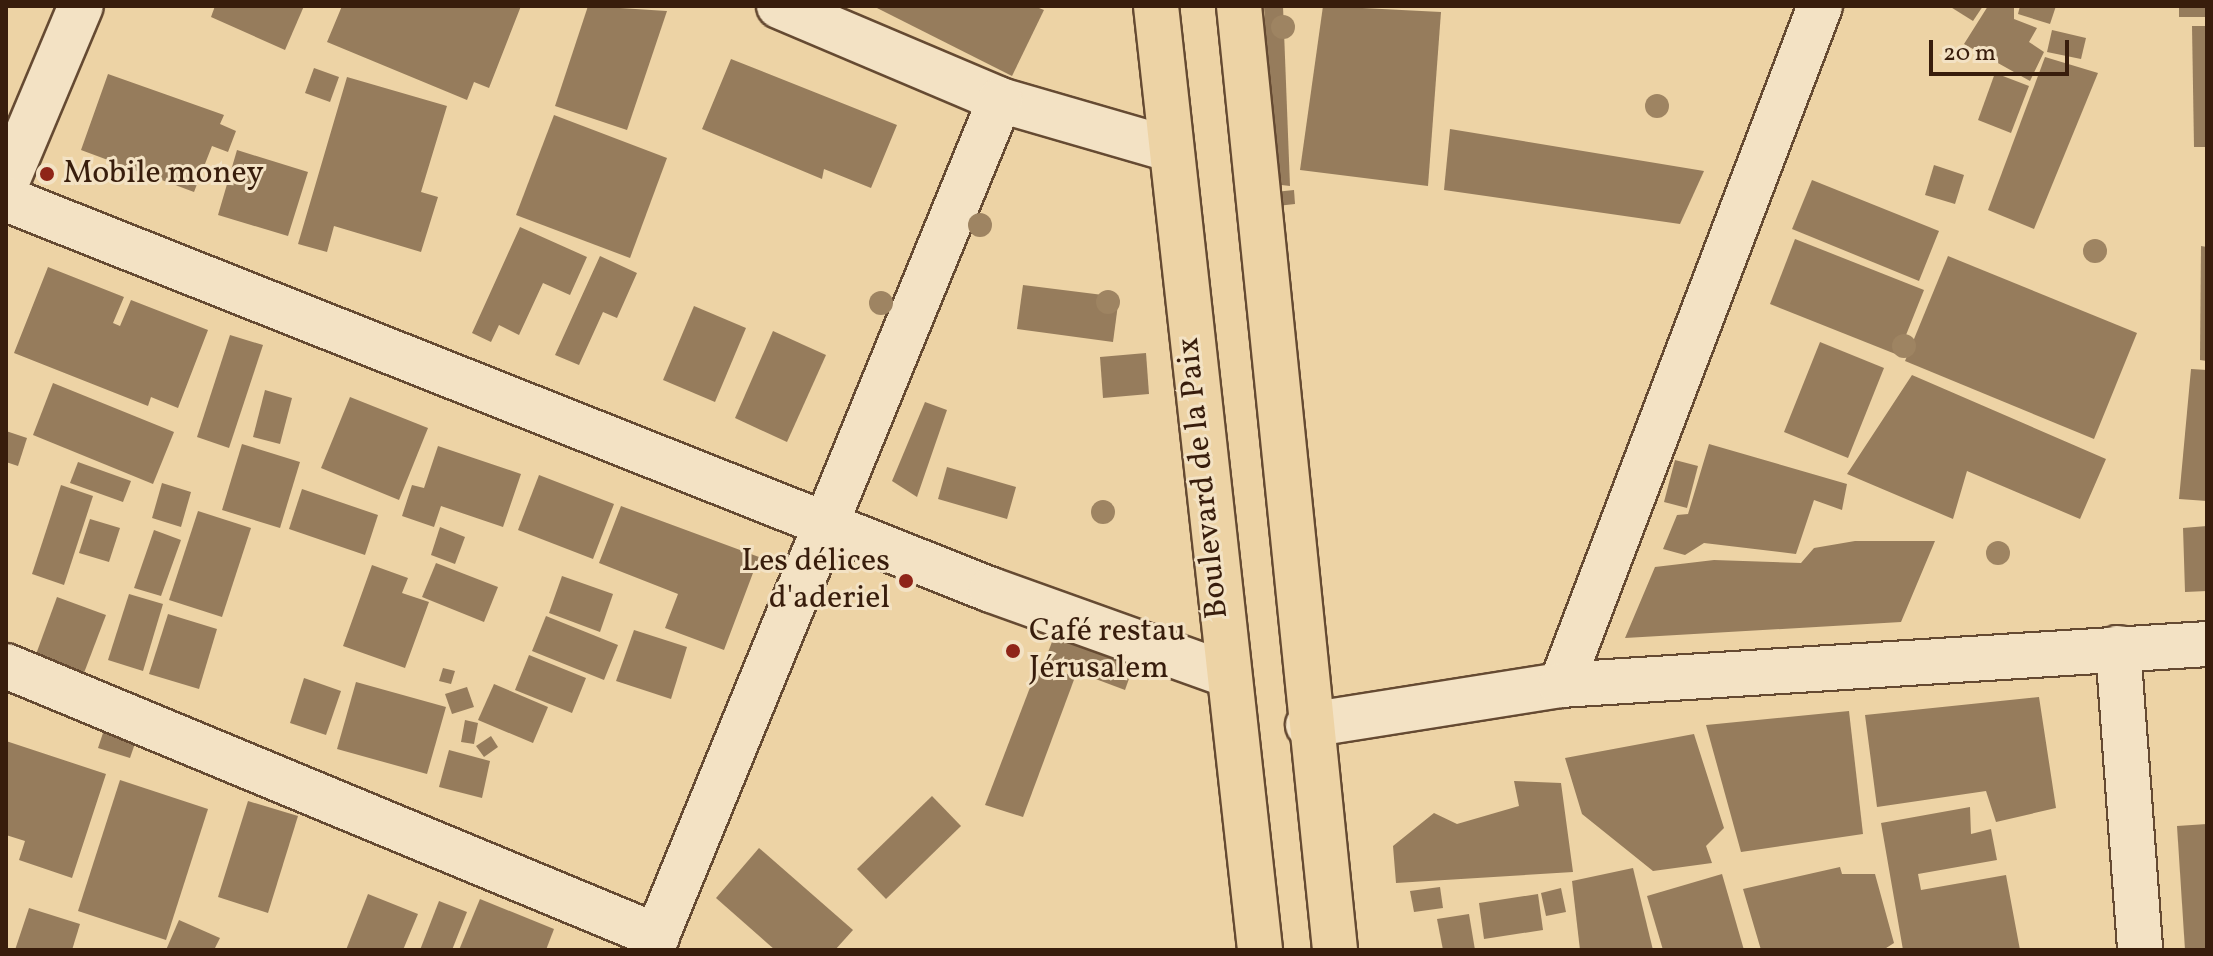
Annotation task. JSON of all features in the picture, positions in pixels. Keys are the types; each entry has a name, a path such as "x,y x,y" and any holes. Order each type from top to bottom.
{"main road":[{"name":"Boulevard de la Paix","path":"1156,6 1226,674 1260,950"},
{"path":"1239,6 1308,725 1335,950"}],"street":[{"path":"6,184 81,6"},
{"path":"779,6 1000,100 1169,149"},
{"path":"1561,685 1820,6"},
{"path":"6,666 654,943 829,525 1000,100"},
{"path":"6,199 829,525 1226,674"},
{"path":"1308,725 1561,685 2207,644"},
{"path":"2118,648 2140,950"}],"building":[{"path":"215,6 304,6 285,50 211,17"},
{"path":"342,6 521,6 489,88 474,82 467,100 327,42"},
{"path":"588,6 667,11 627,130 555,106"},
{"path":"873,6 1034,6 1044,10 1012,76"},
{"path":"1264,6 1283,6 1290,186 1273,184"},
{"path":"1323,6 1441,12 1428,186 1300,170"},
{"path":"1949,6 1983,6 1973,21"},
{"path":"1988,6 2014,6 2014,19 2037,28 2029,42 2044,52 2030,81 1964,44"},
{"path":"2020,6 2056,6 2050,24 2018,14"},
{"path":"2179,6 2207,6 2207,17 2179,17"},
{"path":"2192,26 2207,26 2207,147 2194,147"},
{"path":"2052,30 2086,38 2081,59 2047,52"},
{"path":"2045,57 2098,73 2034,229 1988,210"},
{"path":"731,59 897,125 871,188 824,169 822,179 702,129"},
{"path":"314,68 339,77 330,102 305,93"},
{"path":"1995,73 2029,86 2011,133 1978,120"},
{"path":"108,74 224,115 220,124 236,131 228,152 212,146 194,192 81,150"},
{"path":"347,77 447,106 421,192 438,197 421,252 334,226 327,252 298,244"},
{"path":"554,115 667,158 630,258 516,215"},
{"path":"1450,129 1704,171 1680,224 1444,190"},
{"path":"237,150 308,172 288,236 218,215"},
{"path":"1934,165 1964,175 1955,204 1925,195"},
{"path":"1812,180 1939,231 1919,281 1792,229"},
{"path":"1294,190 1295,204 1277,206 1275,192"},
{"path":"520,227 587,257 570,295 543,283 519,335 499,325 491,342 472,333"},
{"path":"1795,239 1924,290 1898,355 1770,304"},
{"path":"2201,246 2207,247 2207,361 2200,360"},
{"path":"600,256 637,273 617,318 603,312 579,365 555,355"},
{"path":"1948,256 2137,333 2094,439 1905,361"},
{"path":"48,267 124,297 113,323 120,326 131,300 208,330 178,408 151,397 148,406 14,353"},
{"path":"1023,285 1119,297 1113,342 1017,329"},
{"path":"694,306 746,328 715,402 663,380"},
{"path":"773,331 826,355 787,442 735,418"},
{"path":"230,335 263,345 229,448 197,437"},
{"path":"1820,342 1884,368 1848,458 1784,432"},
{"path":"1146,353 1149,394 1103,398 1100,357"},
{"path":"2191,369 2207,370 2207,501 2179,499"},
{"path":"1912,375 2106,459 2080,519 1967,471 1953,519 1847,474"},
{"path":"53,383 174,432 153,484 33,435"},
{"path":"265,390 292,398 280,444 253,437"},
{"path":"350,397 428,428 399,500 321,468"},
{"path":"925,402 947,410 917,497 892,481"},
{"path":"6,431 27,438 18,466 6,462"},
{"path":"242,444 300,462 280,528 222,510"},
{"path":"1709,444 1847,484 1842,510 1814,500 1796,554 1704,543 1685,555 1663,549 1677,515 1688,514"},
{"path":"438,446 521,474 503,527 441,506 434,527 402,516 412,485 424,488"},
{"path":"1675,460 1698,466 1687,508 1664,502"},
{"path":"78,462 131,481 123,502 70,483"},
{"path":"947,467 1016,487 1007,519 938,499"},
{"path":"539,475 614,504 593,559 518,530"},
{"path":"162,483 191,492 181,527 152,518"},
{"path":"61,485 93,496 64,585 32,574"},
{"path":"302,489 378,515 365,555 289,529"},
{"path":"621,506 759,557 724,650 665,628 678,594 599,563"},
{"path":"198,511 251,528 222,617 169,600"},
{"path":"90,519 120,528 109,562 79,553"},
{"path":"2207,526 2207,591 2185,592 2183,528"},
{"path":"440,527 465,537 455,564 431,555"},
{"path":"154,530 181,540 161,596 134,588"},
{"path":"1855,541 1935,541 1901,622 1625,638 1655,567 1714,560 1801,563 1814,548"},
{"path":"436,563 498,587 484,622 422,597"},
{"path":"372,565 408,578 402,593 429,602 405,668 343,646"},
{"path":"562,576 613,594 600,632 549,613"},
{"path":"129,594 163,604 143,671 108,660"},
{"path":"57,597 106,615 79,686 31,668"},
{"path":"168,614 217,629 199,689 149,674"},
{"path":"546,616 618,645 604,680 532,651"},
{"path":"1057,629 1136,659 1125,690 1045,660"},
{"path":"634,630 687,647 671,699 616,681"},
{"path":"529,655 586,678 572,713 515,690"},
{"path":"1039,664 1075,677 1023,817 985,805"},
{"path":"443,668 455,671 451,684 439,681"},
{"path":"304,678 341,691 326,735 290,723"},
{"path":"356,682 446,707 427,774 337,749"},
{"path":"494,684 548,707 533,743 478,720"},
{"path":"467,687 474,707 452,714 445,694"},
{"path":"2039,697 2056,808 1996,822 1986,791 1877,807 1865,715"},
{"path":"1849,711 1863,834 1741,852 1706,725"},
{"path":"110,712 142,723 130,758 98,748"},
{"path":"465,720 478,723 474,744 461,742"},
{"path":"1694,734 1724,828 1706,846 1712,863 1653,871 1582,814 1565,758"},
{"path":"491,736 498,747 484,757 476,746"},
{"path":"6,741 106,774 72,878 19,860 25,841 6,835"},
{"path":"449,750 490,761 482,798 439,787"},
{"path":"120,780 208,809 166,940 78,911"},
{"path":"1514,781 1561,783 1573,872 1396,883 1393,846 1434,813 1457,824 1519,806"},
{"path":"932,796 961,826 886,899 857,869"},
{"path":"248,801 298,816 268,913 218,897"},
{"path":"1970,807 1971,834 1991,829 1997,860 1918,874 1921,890 2006,875 2020,950 1903,950 1881,823"},
{"path":"2207,824 2207,950 2185,950 2177,826"},
{"path":"759,848 853,930 835,950 775,950 716,898"},
{"path":"1840,867 1842,874 1875,874 1894,943 1883,950 1761,950 1743,889"},
{"path":"1633,868 1653,950 1580,950 1572,881"},
{"path":"1722,874 1744,950 1663,950 1647,896"},
{"path":"1440,887 1443,908 1414,912 1410,891"},
{"path":"1561,888 1566,912 1546,916 1541,893"},
{"path":"368,894 418,914 403,950 346,950"},
{"path":"1538,894 1543,930 1484,939 1479,903"},
{"path":"480,899 554,929 546,950 459,950"},
{"path":"439,901 467,912 452,950 420,950"},
{"path":"29,908 80,924 72,950 15,950"},
{"path":"1469,914 1475,950 1443,950 1437,919"},
{"path":"179,920 220,938 214,950 166,950"}],"place":[{"name":"Mobile money","path":"47,174"},
{"name":"Les délices d'aderiel","path":"906,581"},
{"name":"Café restau Jérusalem","path":"1013,651"}]}
